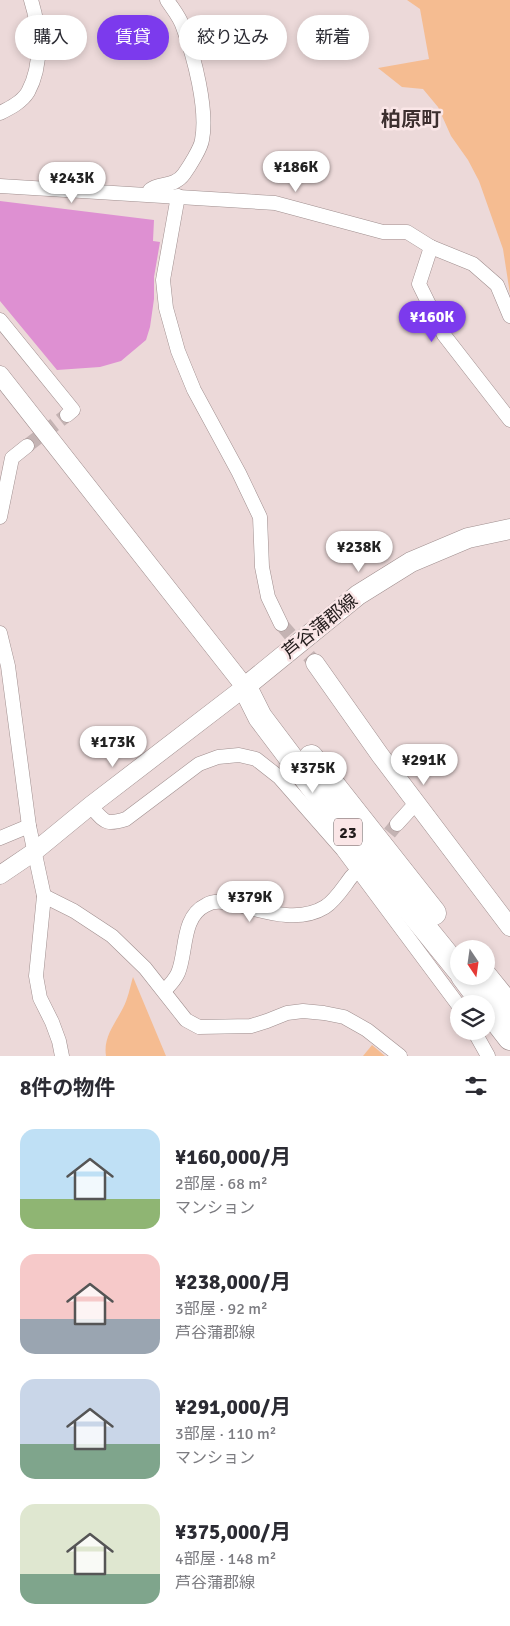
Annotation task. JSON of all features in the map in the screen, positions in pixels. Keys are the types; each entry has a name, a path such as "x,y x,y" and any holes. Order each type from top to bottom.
{"highway":[{"name":"23","path":"245,688 271,708 456,940"},
{"name":"23","path":"245,688 260,716 343,826 450,959"},
{"path":"470,985 477,995"},
{"path":"492,985 510,1008"},
{"path":"495,1018 510,1038"}],"main road":[{"name":"芦谷蒲郡線","path":"245,688 358,595 411,562 468,538 510,529"}],"street":[{"path":"0,113 13,106 27,93 34,75 38,56 38,40 36,16 31,0"},
{"path":"145,194 153,187 169,185 183,176 202,142 203,105 196,72 183,25 167,0"},
{"path":"0,186 275,203 383,232 407,232 431,247 473,264 497,285 510,316"},
{"path":"178,196 163,280 166,308 178,351 194,390 239,473 260,517 262,567 268,597 281,624"},
{"path":"431,247 419,284 444,335 510,420"},
{"path":"0,320 73,410 67,415"},
{"path":"0,375 245,688 90,806 34,852 0,875"},
{"path":"0,517 6,457 27,446"},
{"path":"0,633 29,826 44,896 36,976 40,998 52,1022 62,1056"},
{"path":"315,663 510,927"},
{"path":"90,806 105,822 112,824 126,819 199,764 218,757 239,755 256,759 279,777 343,850 451,995"},
{"path":"397,824 416,802"},
{"path":"0,838 29,826"},
{"path":"164,991 178,973 189,924 196,912 205,905 219,901 279,915 313,913 326,907 352,876"},
{"path":"44,896 74,911 112,936 145,968 186,1020 199,1027 251,1026 287,1013 303,1011 324,1014 344,1017 367,1030 400,1056"},
{"path":"479,1040 488,1056"}],"shaded area":[{"path":"407,0 510,0 510,294 503,249 479,181 468,160 451,136 438,107 423,89 402,87 378,68 429,59 420,9"},
{"path":"0,201 154,220 153,241 160,242 154,277 154,299 150,327 146,340 121,361 100,367 57,370 0,301"},
{"path":"133,977 166,1056 106,1056 108,1037 128,997"},
{"path":"372,1045 385,1056 363,1056"}],"tunnel":[{"path":"27,446 67,415"},
{"path":"281,624 315,663"},
{"path":"376,849 397,824"}],"district":[{"name":"柏原町","path":"411,119"}]}
